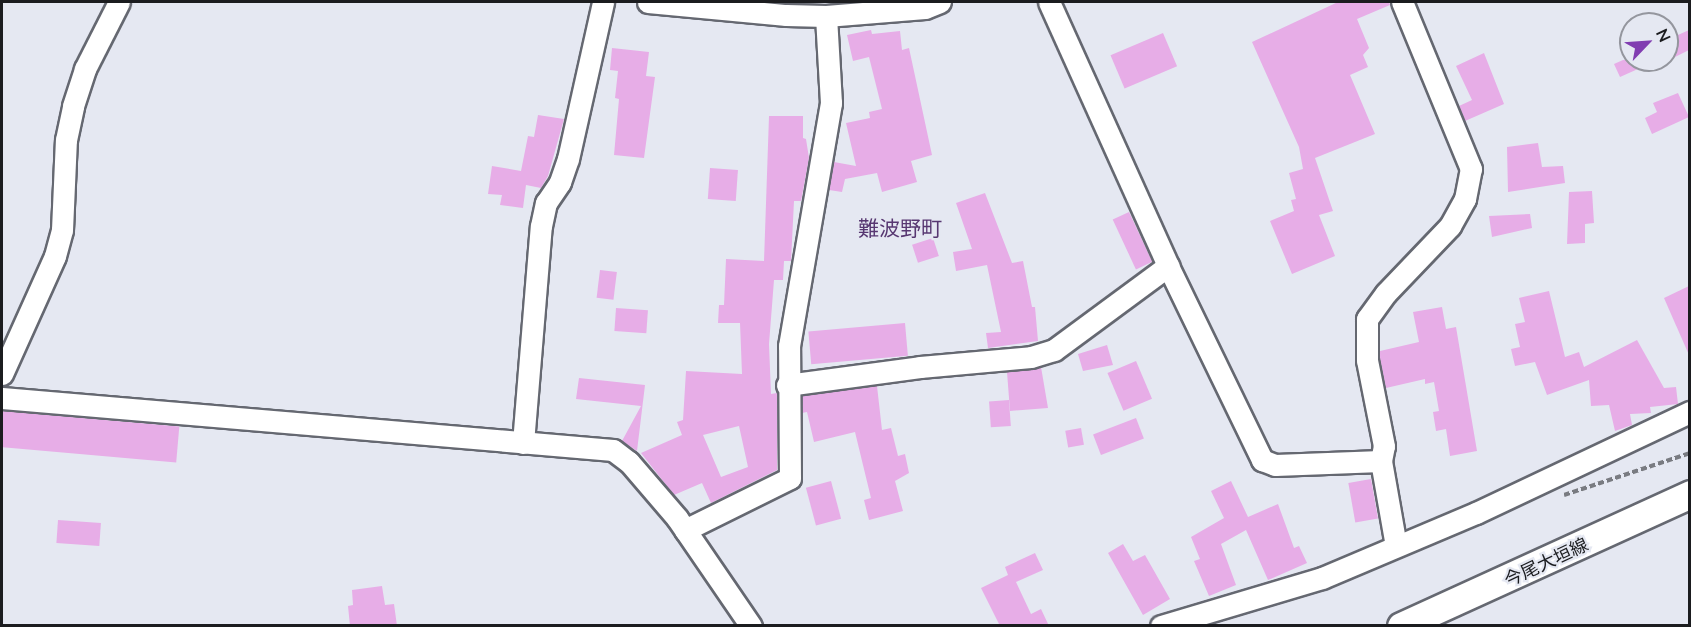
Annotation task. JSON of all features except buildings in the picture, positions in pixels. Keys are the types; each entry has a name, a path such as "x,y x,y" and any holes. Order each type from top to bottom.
{"main road":[{"name":"今尾大垣線","path":"1401,626 1689,494"}],"street":[{"path":"2,374 55,256 62,230 66,140 73,106 86,69 118,2"},
{"path":"523,443 541,226 546,203 560,182 568,159 603,2"},
{"path":"648,2 698,4 826,16 925,8 940,2"},
{"path":"1049,2 1168,266 1262,460 1275,465 1382,461"},
{"path":"1396,546 1382,461 1384,446 1367,360 1367,319 1386,292 1450,226 1465,199 1471,169 1402,2"},
{"path":"685,530 789,478 787,385 789,346 831,103 826,16"},
{"path":"787,385 920,367 1031,357 1054,350 1168,266"},
{"path":"2,398 613,450 629,462 685,530 751,626"},
{"path":"1161,626 1322,578 1476,513 1689,412"}],"path":[{"path":"1553,499 1689,453"}],"district":[{"name":"難波野町","path":"900,228"}]}
